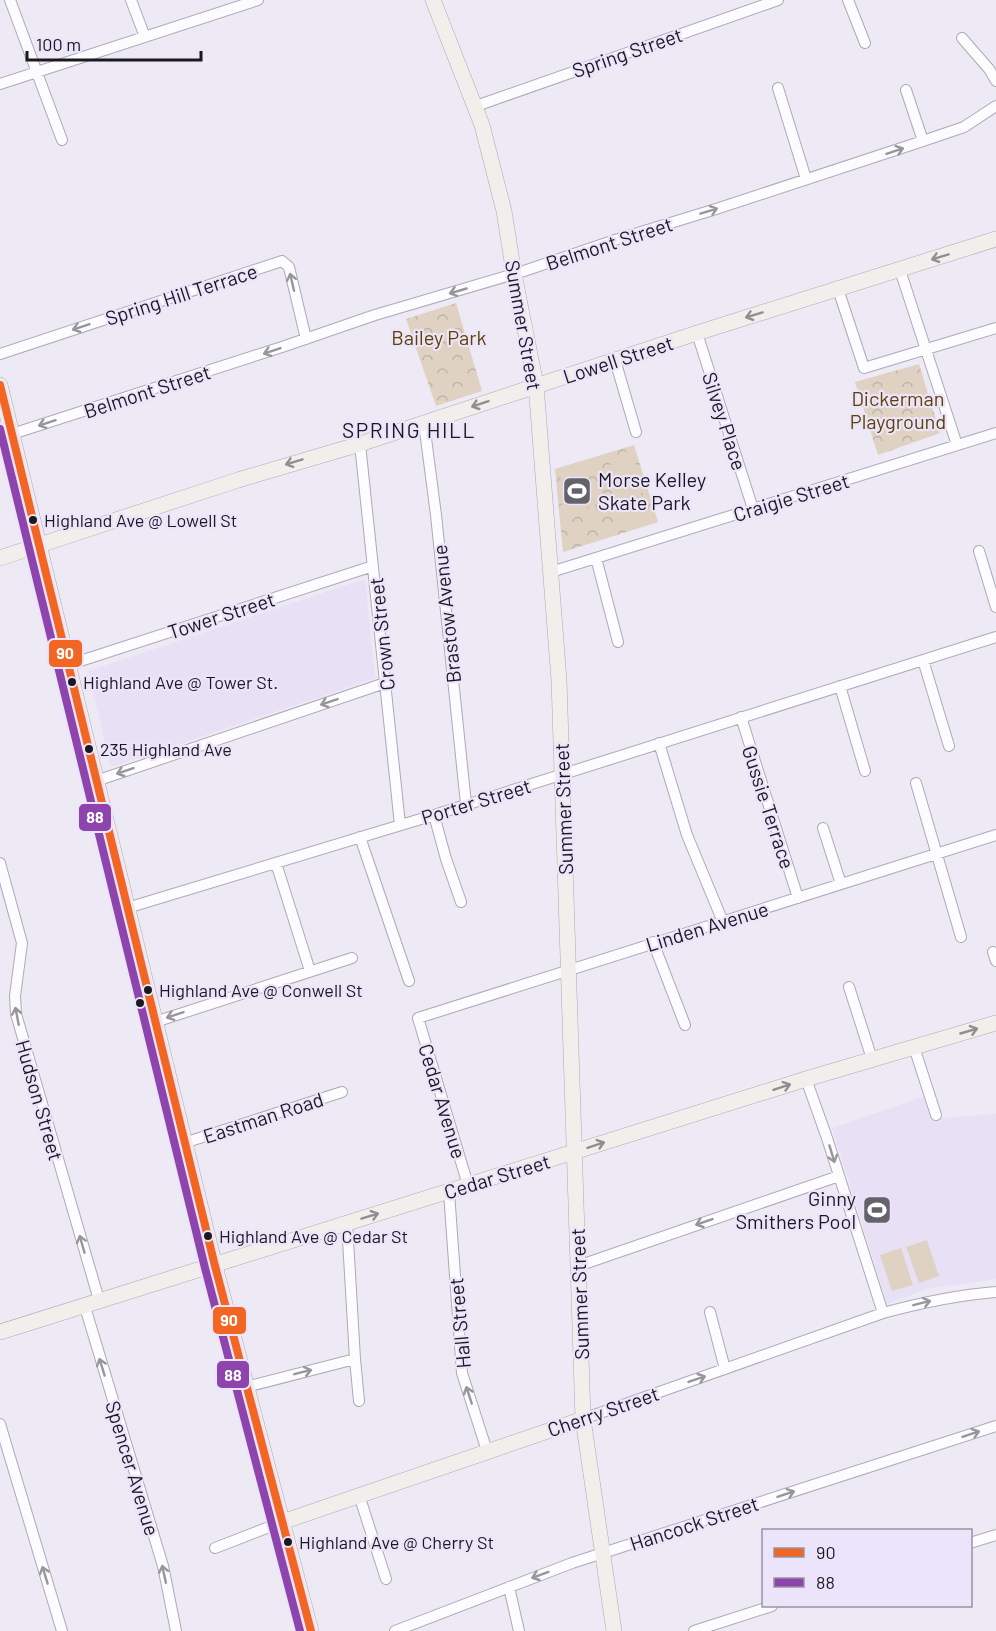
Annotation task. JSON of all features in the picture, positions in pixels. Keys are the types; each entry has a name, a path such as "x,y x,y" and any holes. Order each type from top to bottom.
{"main road":[{"name":"Summer Street","path":"433,0 476,106 501,199 536,386 559,680 583,1419 614,1631"},
{"name":"Lowell Street","path":"0,558 996,239"},
{"path":"0,385 184,1143 311,1631"},
{"name":"Cedar Street","path":"0,1332 806,1079 996,1023"},
{"name":"Cherry Street","path":"282,1522 583,1419"}],"street":[{"path":"10,0 62,140"},
{"path":"131,0 145,37"},
{"path":"0,84 258,0"},
{"name":"Spring Street","path":"476,106 778,0"},
{"path":"848,0 865,43"},
{"path":"962,38 989,69 996,81"},
{"path":"778,88 806,179"},
{"path":"906,90 923,141"},
{"name":"Belmont Street","path":"12,434 375,315 514,274 964,128 996,106"},
{"name":"Spring Hill Terrace","path":"0,354 282,261 289,267 306,339"},
{"path":"900,270 957,445"},
{"path":"838,289 864,368 996,327"},
{"name":"Silvey Place","path":"697,333 753,509"},
{"path":"615,360 636,432"},
{"name":"Brastow Avenue","path":"424,423 436,515 466,804"},
{"name":"Craigie Street","path":"551,572 996,433"},
{"name":"Crown Street","path":"360,444 400,825"},
{"path":"979,551 996,607"},
{"path":"596,558 618,642"},
{"name":"Tower Street","path":"68,664 374,566"},
{"name":"Porter Street","path":"127,908 434,815 996,637"},
{"path":"923,660 949,746"},
{"path":"96,781 385,683"},
{"path":"840,686 864,771"},
{"name":"Gussie Terrace","path":"741,717 798,898"},
{"path":"659,743 687,835 723,922"},
{"path":"916,783 961,937"},
{"path":"434,815 461,902"},
{"path":"823,828 841,884"},
{"name":"Linden Avenue","path":"418,1018 996,835"},
{"path":"360,837 409,981"},
{"name":"Hudson Street","path":"0,863 22,943 15,996 16,1014 92,1304"},
{"path":"276,863 310,971"},
{"path":"653,942 684,1025"},
{"path":"155,1022 352,958"},
{"path":"849,987 872,1059"},
{"name":"Cedar Avenue","path":"418,1018 468,1185"},
{"path":"914,1047 936,1115"},
{"path":"806,1079 883,1313"},
{"name":"Eastman Road","path":"184,1143 342,1092"},
{"path":"578,1266 839,1176"},
{"name":"Hall Street","path":"449,1192 462,1373 488,1451"},
{"path":"347,1223 359,1401"},
{"name":"Cherry Street","path":"583,1419 883,1313 964,1294 996,1292"},
{"name":"Spencer Avenue","path":"92,1304 163,1566 176,1631"},
{"path":"710,1312 725,1369"},
{"path":"246,1387 356,1359"},
{"path":"0,1424 62,1631"},
{"name":"Hancock Street","path":"395,1631 416,1627 509,1587 603,1553 996,1426"},
{"path":"359,1495 386,1579"},
{"name":"Cherry Street","path":"215,1548 282,1522"},
{"path":"972,1541 996,1535"},
{"path":"509,1587 519,1631"},
{"path":"694,1631 766,1607"}],"shaded area":[{"path":"365,579 375,677 373,679 111,767 88,671"},
{"path":"925,1096 933,1119 996,1114 996,1279 926,1289 887,1304 832,1128"}],"green space":[{"name":"Bailey Park","path":"456,303 482,391 436,406 406,319"},
{"name":"Dickerman Playground","path":"919,364 940,433 878,455 855,382"},
{"path":"634,445 658,522 563,552 555,469"},
{"path":"631,450 645,492 622,499 608,458"},
{"name":"Morse Kelley Skate Park","path":"583,461 597,504 586,508 589,520 583,520 581,510 565,515 559,493 563,489 560,476 565,466"},
{"path":"644,500 652,523 632,530 624,506"},
{"path":"927,1240 939,1276 919,1283 906,1247"},
{"path":"901,1248 913,1285 892,1291 880,1255"}],"transit line":[{"name":"90","path":"0,385 215,1266 311,1631"},
{"name":"88","path":"0,429 205,1268 300,1631"}],"place":[{"name":"Morse Kelley Skate Park","path":"577,491"},
{"name":"Highland Ave @ Lowell St","path":"33,520"},
{"name":"Highland Ave @ Tower St.","path":"72,682"},
{"name":"235 Highland Ave","path":"89,749"},
{"name":"Highland Ave @ Conwell St","path":"148,990"},
{"name":"Ginny Smithers Pool","path":"877,1210"},
{"name":"Highland Ave @ Cedar St","path":"208,1236"},
{"name":"Highland Ave @ Cherry St","path":"288,1542"}],"district":[{"name":"SPRING HILL","path":"409,429"}]}
